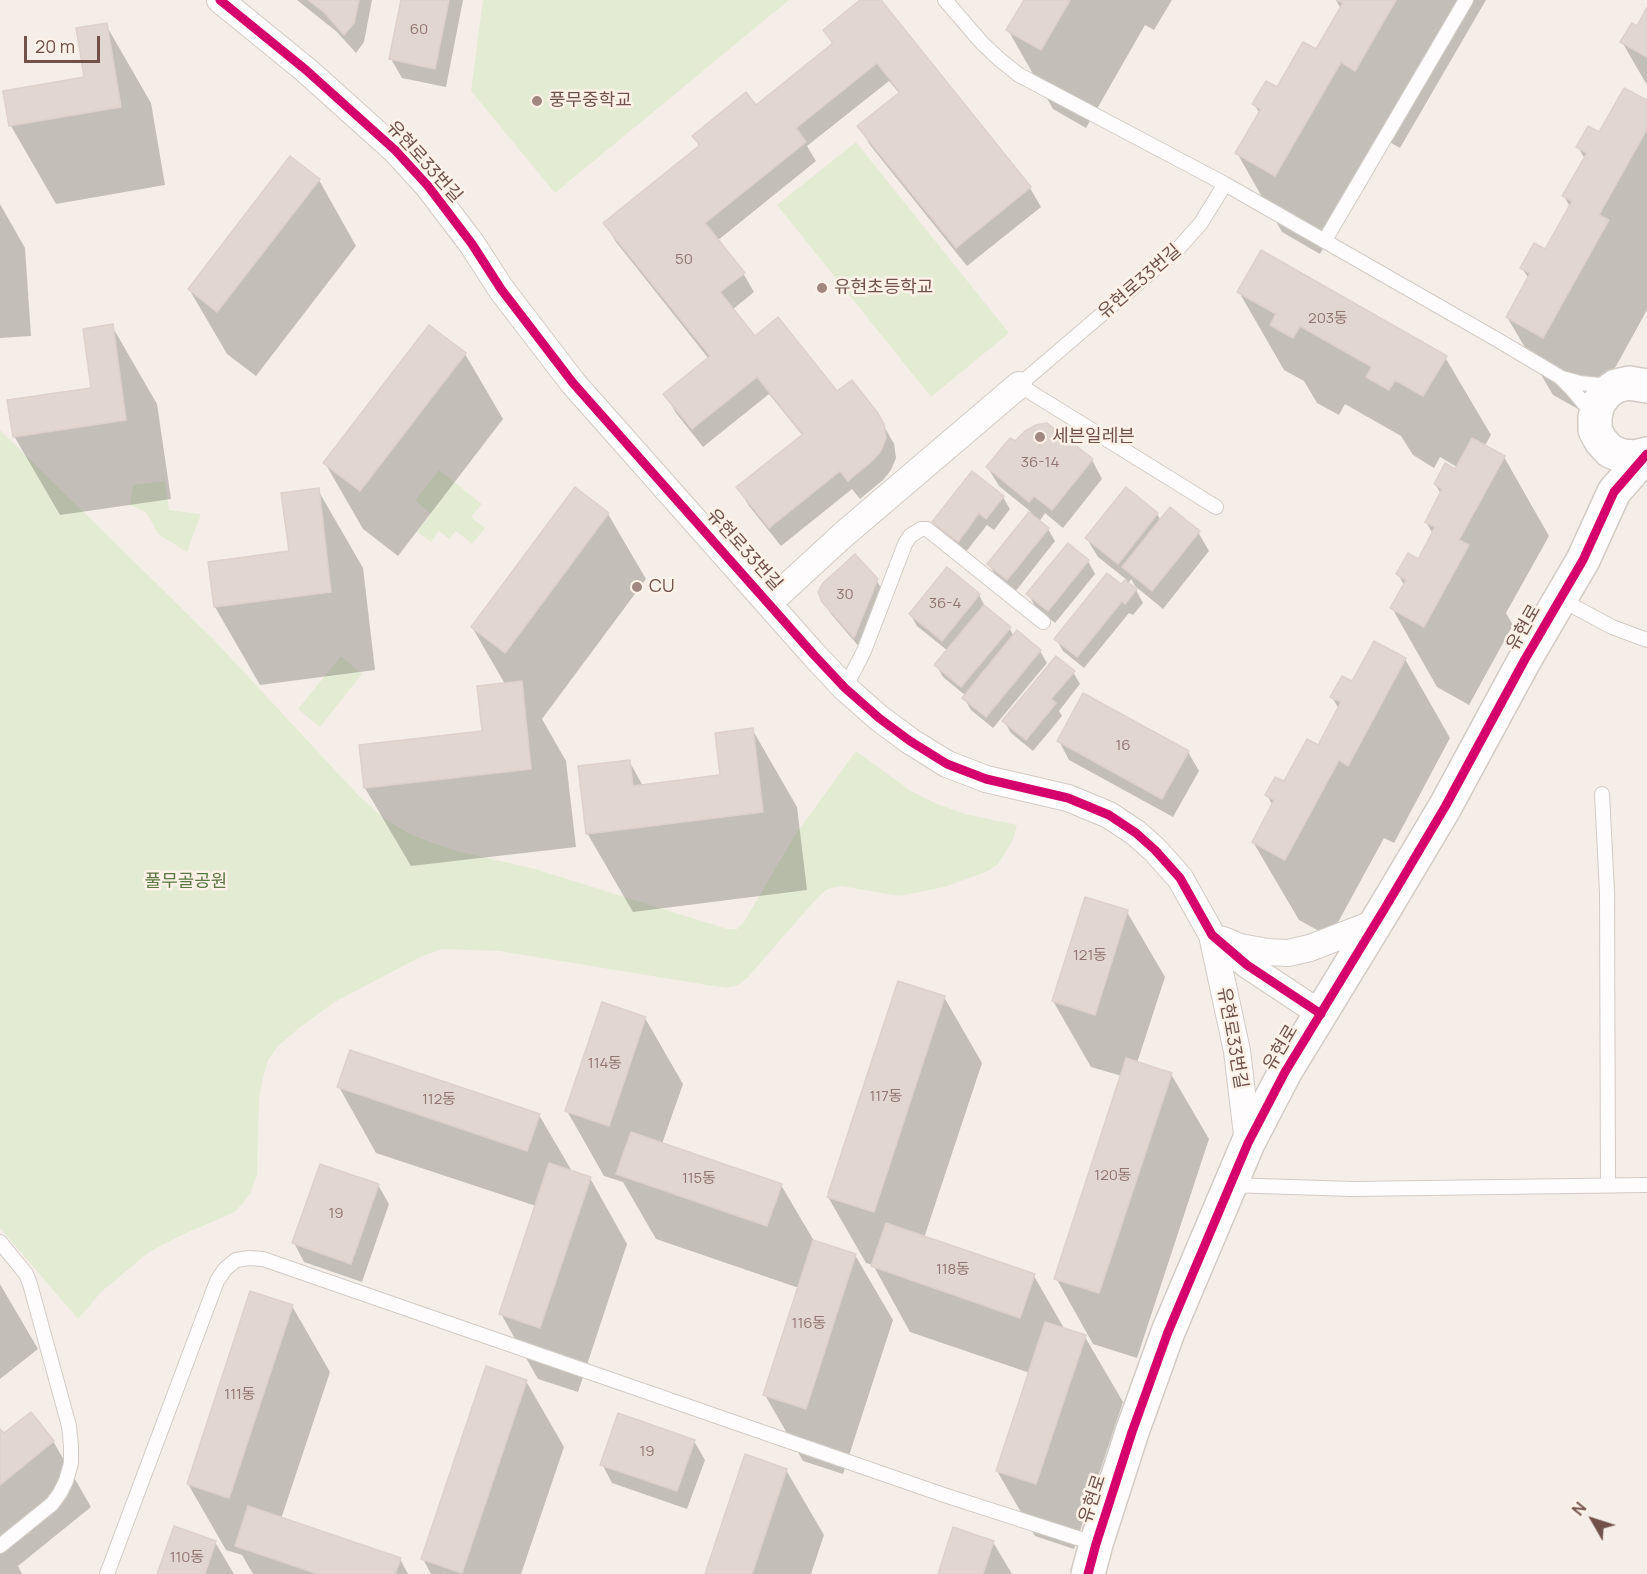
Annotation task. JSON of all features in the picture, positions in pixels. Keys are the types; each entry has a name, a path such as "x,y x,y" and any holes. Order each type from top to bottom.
{"street":[{"name":"유현로33번길","path":"220,0 315,78 395,150 428,186 472,244 501,289 573,383 845,688 879,718 947,764 986,779 1068,798 1109,815 1136,833 1155,850 1180,878 1212,935 1237,1051 1248,1143"},
{"path":"1606,508 1608,479 1598,429 1598,404 1606,393 1638,384"},
{"name":"유현로33번길","path":"769,603 843,535 1019,385"},
{"path":"1598,429 1610,451 1635,458 1647,454"},
{"path":"1606,508 1622,482 1647,454"},
{"name":"유현로","path":"1092,1559 1168,1332 1248,1143 1285,1072 1445,807 1583,560 1606,508"},
{"path":"1212,935 1240,947 1288,953 1310,948 1377,922"},
{"name":"유현로33번길","path":"1212,935 1247,965 1321,1014"}],"lane":[{"path":"945,0 982,43 1019,75 1225,184 1560,377 1580,383 1638,384"},
{"path":"1325,240 1466,0"},
{"name":"유현로33번길","path":"1019,385 1177,250 1201,223 1225,184"},
{"path":"1560,377 1571,388 1598,429"},
{"path":"1019,385 1216,507"},
{"path":"845,688 864,651 905,544 910,536 921,529 927,529 1043,622"},
{"path":"1560,599 1612,627 1647,640"},
{"path":"1602,794 1607,892 1608,1185"},
{"path":"1229,1185 1352,1189 1647,1185"},
{"path":"0,1242 26,1274 30,1284 69,1426 71,1446 69,1472 60,1493 52,1504 0,1546"},
{"path":"107,1574 217,1281 225,1269 236,1260 249,1258 273,1263 944,1495 1092,1559"}],"green space":[{"path":"483,0 789,0 555,193 471,91"},
{"path":"856,142 1009,333 931,397 777,205"},
{"name":"풀무골공원","path":"0,430 216,642 359,796 385,819 408,833 430,842 457,851 535,869 728,929 737,929 744,922 795,835 856,751 911,791 935,803 965,814 1017,825 1013,840 998,864 988,871 944,887 899,896 841,886 827,889 747,978 738,985 726,988 499,951 443,949 420,957 333,1003 278,1046 268,1060 263,1078 259,1099 257,1174 251,1192 243,1203 233,1213 149,1252 101,1292 78,1319 0,1228"},
{"path":"439,470 482,504 471,517 485,528 472,544 456,531 449,539 439,531 431,542 417,532 431,514 415,500"},
{"path":"165,481 169,510 201,514 187,552 158,534 146,512 130,505 133,485"},
{"path":"341,656 362,674 320,727 298,709"}],"building":[{"path":"308,0 359,0 354,23 344,35 325,13"},
{"path":"401,0 449,0 435,69 389,59"},
{"path":"860,0 881,0 1031,187 956,248 857,126 900,92 877,63 796,128 806,142 705,223 745,273 720,292 755,336 778,317 837,391 852,380 884,424 886,438 881,451 872,461 848,481 840,471 769,528 736,487 803,434 757,377 692,429 663,394 710,356 603,223 700,145 692,136 746,92 756,105 833,43 823,30"},
{"path":"1024,0 1070,0 1041,50 1006,30"},
{"path":"1337,0 1396,0 1355,71 1341,62 1275,176 1235,153 1261,109 1252,104 1266,81 1277,87 1303,42 1316,49 1343,3"},
{"path":"1647,7 1647,57 1620,42 1632,23 1637,26"},
{"path":"107,23 121,107 9,126 3,91 84,77 76,28"},
{"path":"1624,88 1647,100 1647,129 1599,215 1609,220 1543,338 1506,317 1530,273 1520,268 1534,243 1545,249 1572,201 1562,196 1587,153 1576,147 1588,126 1599,132"},
{"path":"290,156 320,179 217,312 188,289"},
{"path":"1261,250 1447,356 1423,396 1395,380 1389,390 1366,377 1372,367 1300,326 1293,338 1270,325 1276,314 1237,292"},
{"path":"113,324 126,420 13,437 7,400 91,388 83,329"},
{"path":"429,325 466,353 360,491 323,463"},
{"path":"1047,423 1093,459 1052,510 1034,496 1029,502 986,467 1010,438 1015,441 1025,431 1036,425"},
{"path":"1472,438 1505,456 1459,540 1469,545 1424,627 1390,608 1406,580 1396,574 1408,553 1418,559 1435,527 1425,522 1442,489 1434,484 1445,463 1455,469"},
{"path":"972,471 1004,496 986,519 979,513 958,542 932,522"},
{"path":"575,487 609,513 505,653 471,627"},
{"path":"1126,487 1158,513 1118,564 1085,538"},
{"path":"319,488 331,592 214,607 208,562 289,551 281,493"},
{"path":"1170,507 1200,531 1152,591 1122,567"},
{"path":"1029,512 1049,528 1007,580 987,564"},
{"path":"1068,543 1089,560 1048,611 1026,594"},
{"path":"855,554 878,579 854,638 822,602 818,592 823,583"},
{"path":"947,567 980,594 942,641 909,614"},
{"path":"1107,573 1121,584 1125,580 1137,589 1125,604 1122,601 1077,657 1054,639"},
{"path":"984,605 1011,627 961,687 934,665"},
{"path":"1017,630 1041,650 986,717 962,698"},
{"path":"1374,641 1406,658 1348,766 1339,760 1285,860 1252,842 1274,800 1265,795 1275,777 1284,781 1307,739 1318,745 1341,702 1330,697 1342,676 1352,681"},
{"path":"1056,656 1075,671 1051,699 1056,703 1026,740 1002,721"},
{"path":"522,681 531,769 364,788 359,745 482,731 477,686"},
{"path":"1083,693 1189,751 1162,799 1057,741"},
{"path":"753,728 763,812 586,834 578,766 630,760 633,786 720,775 715,733"},
{"path":"1085,897 1128,910 1095,1015 1052,1001"},
{"path":"898,981 945,996 874,1212 827,1197"},
{"path":"602,1002 646,1017 609,1126 565,1111"},
{"path":"350,1050 540,1114 527,1151 337,1087"},
{"path":"1126,1058 1172,1073 1099,1293 1054,1279"},
{"path":"631,1132 782,1184 767,1226 616,1174"},
{"path":"549,1163 591,1177 540,1328 499,1314"},
{"path":"320,1164 379,1184 351,1264 292,1243"},
{"path":"886,1223 1035,1274 1020,1318 871,1266"},
{"path":"813,1240 856,1254 806,1409 763,1395"},
{"path":"250,1291 293,1305 229,1498 187,1484"},
{"path":"1045,1322 1086,1335 1036,1484 996,1471"},
{"path":"486,1366 527,1380 462,1573 421,1559"},
{"path":"31,1412 54,1441 0,1485 0,1429 4,1433"},
{"path":"618,1413 695,1440 677,1491 600,1465"},
{"path":"745,1454 787,1469 752,1574 705,1574"},
{"path":"248,1506 401,1558 395,1574 318,1574 235,1546"},
{"path":"174,1526 216,1541 205,1574 157,1574"},
{"path":"953,1527 994,1541 983,1574 938,1574"}],"cycle path":[{"path":"220,0 306,70 395,150 428,186 472,244 501,289 573,383 845,688 879,718 947,764 986,779 1068,798 1109,815 1136,833 1180,878 1212,935 1247,965 1321,1014"},
{"path":"1088,1574 1132,1432 1168,1332 1248,1143 1285,1072 1445,807 1524,661 1583,560 1614,492 1647,454"}],"place":[{"name":"풍무중학교","path":"537,101"},
{"name":"유현초등학교","path":"822,288"},
{"name":"세븐일레븐","path":"1040,437"},
{"name":"CU","path":"637,587"}]}
